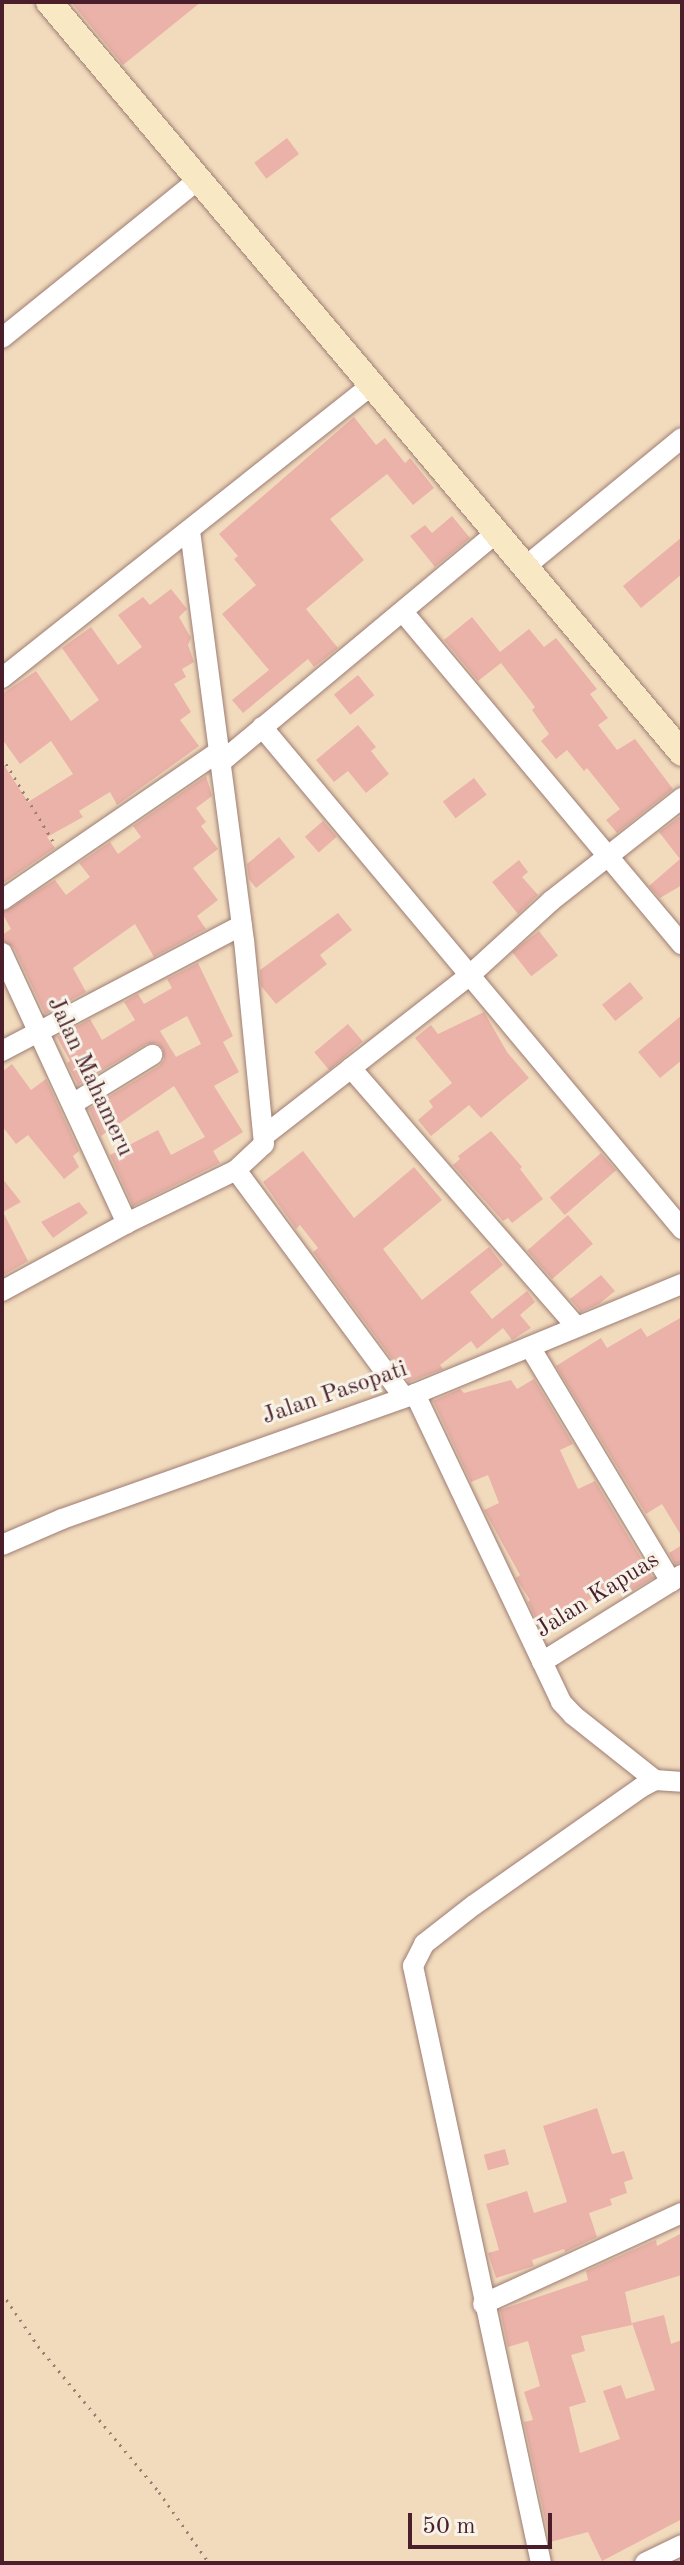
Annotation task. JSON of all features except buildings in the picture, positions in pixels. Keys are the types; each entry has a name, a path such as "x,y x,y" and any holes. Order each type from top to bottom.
{"main road":[{"path":"49,2 682,753"}],"street":[{"path":"2,338 198,180"},
{"path":"2,678 190,532 370,386"},
{"path":"525,567 682,438"},
{"path":"2,1291 127,1223 236,1170 259,1151 265,1135 242,925 190,532"},
{"path":"2,900 262,727 496,533"},
{"path":"403,612 682,945"},
{"path":"262,727 682,1229"},
{"path":"265,1135 470,975 551,901 682,798"},
{"path":"2,1051 242,925"},
{"name":"Jalan Mahameru","path":"2,953 127,1223"},
{"path":"74,1103 152,1055"},
{"path":"351,1068 575,1325"},
{"path":"236,1170 409,1395 561,1702 655,1780 682,1782"},
{"name":"Jalan Pasopati","path":"2,1545 62,1519 409,1395 682,1284"},
{"path":"530,1347 676,1578"},
{"name":"Jalan Kapuas","path":"542,1662 676,1578"},
{"path":"541,2563 414,1982 417,1955 474,1905 655,1780"},
{"path":"483,2304 682,2213"},
{"path":"645,2563 682,2545"}],"path":[{"path":"2,757 55,844"},
{"path":"2,2293 38,2346 159,2492 209,2563"}]}
